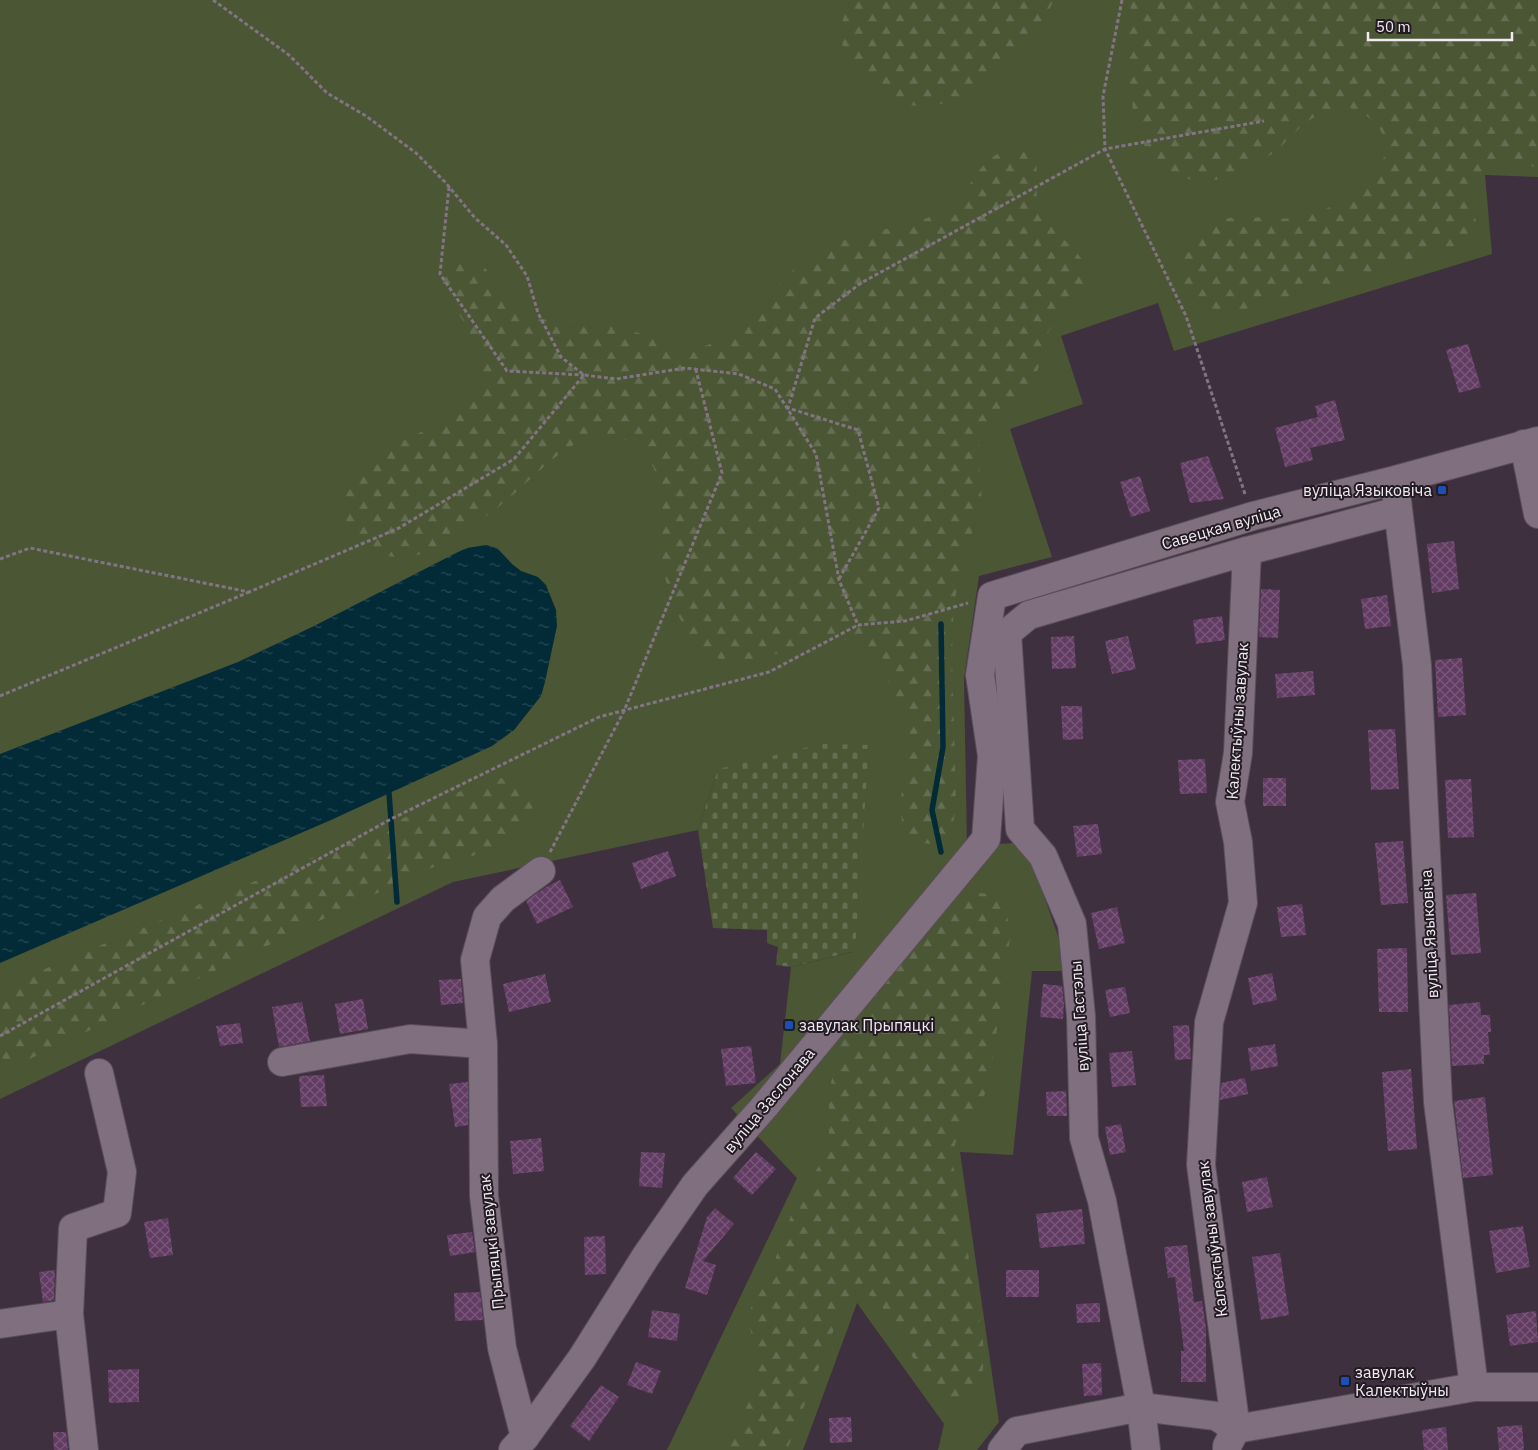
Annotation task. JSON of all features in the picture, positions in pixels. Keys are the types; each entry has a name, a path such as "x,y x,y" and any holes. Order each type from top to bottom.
{"street":[{"name":"Савецкая вуліца","path":"992,596 1253,516 1395,480 1531,442"},
{"path":"1531,442 1538,514"},
{"name":"вуліца Языковіча","path":"1395,480 1417,665 1438,1102 1474,1387"},
{"name":"Савецкая вуліца","path":"1007,633 1029,615 1247,551 1398,511"},
{"name":"Калектыўны завулак","path":"1232,1440 1201,1165 1210,1022 1243,903 1238,842 1230,802 1238,753 1247,551"},
{"name":"вуліца Заслонава","path":"519,1443 582,1358 646,1256 695,1185 764,1107 986,839 992,756 980,675 992,596"},
{"name":"вуліца Гастэлы","path":"1007,633 1020,829 1043,856 1072,924 1081,1016 1084,1138 1102,1201 1141,1407 1146,1450"},
{"name":"Прыпяцкі завулак","path":"519,1443 502,1348 484,1196 483,1044 475,960 487,917 502,899 540,871"},
{"path":"282,1062 410,1039 483,1044"},
{"path":"84,1450 70,1314 73,1228 117,1213 122,1172 99,1073"},
{"path":"0,1324 70,1314"},
{"path":"1002,1450 1017,1431 1141,1407 1216,1416 1232,1440 1474,1387 1538,1387"}],"path":[{"path":"213,0 289,55 327,93 366,116 416,153 449,187 475,218 506,245 527,276 538,313 561,357 584,375"},
{"path":"1122,0 1103,96 1105,150 1186,316 1253,516"},
{"path":"788,408 815,318 861,283 1105,150 1264,121"},
{"path":"449,187 440,274 507,371 584,375 616,379 685,368 739,374 775,389 816,454 838,580 858,625"},
{"path":"540,871 624,710 722,473 696,370"},
{"path":"0,696 399,528 514,459 584,375"},
{"path":"788,408 858,430 880,508 838,580"},
{"path":"0,559 30,548 249,592"},
{"path":"0,1036 391,819 600,717 769,672 858,625 906,621 992,596"}],"green space":[{"path":"0,0 1538,0 1538,177 1485,175 1492,254 1174,351 1158,303 1061,336 1083,404 1010,429 1052,557 979,576 964,679 967,846 1014,843 1034,867 1070,971 1032,971 1013,1155 960,1152 999,1422 977,1450 938,1450 944,1424 857,1303 803,1450 667,1450 797,1178 731,1108 780,1064 791,967 852,952 718,769 698,830 453,882 0,1099"},
{"path":"854,0 1054,0 1031,38 999,73 980,87 960,98 939,104 917,106 906,104 882,92 870,83 851,61 841,39 841,28 843,18"},
{"path":"1131,0 1538,0 1538,167 1489,162 1467,191 1481,238 1237,311 1218,311 1200,306 1187,295 1180,273 1185,251 1200,231 1212,223 1223,219 1235,217 1297,217 1317,212 1336,204 1353,193 1377,169 1386,151 1385,139 1377,125 1364,114 1356,110 1338,107 1312,119 1272,154 1240,173 1220,179 1199,181 1167,171 1151,157 1142,141 1136,122 1132,102 1129,60"},
{"path":"1021,148 1031,153 1036,160 1037,198 1040,212 1051,227 1082,259 1086,267 1086,283 1078,297 1050,329 1044,343 1040,364 1030,385 1019,396 993,414 984,427 981,436 979,455 981,502 960,573 953,618 952,669 956,809 950,829 940,841 928,844 921,842 910,835 903,824 901,803 909,750 907,729 887,676 875,657 867,650 845,640 823,638 808,641 767,657 733,661 720,659 706,652 694,640 683,625 675,607 663,568 658,531 661,493 657,475 642,452 627,441 606,436 591,438 576,444 555,457 514,494 480,521 444,544 421,554 401,557 376,554 354,536 346,521 345,513 347,488 353,475 362,464 386,448 448,418 467,401 480,381 480,358 476,346 444,290 443,278 445,272 448,267 458,260 470,259 480,263 488,271 506,300 532,316 556,321 617,325 680,348 707,345 723,338 738,327 793,270 807,259 828,247 850,238 865,233 908,225 937,213 958,199 979,171 995,156 1006,151"},
{"path":"821,744 869,745 855,951 791,967 776,965 778,947 767,943 767,930 713,928 698,830 718,769"},
{"path":"509,778 522,784 529,790 533,798 533,804 529,818 520,830 508,840 492,849 428,869 0,1073 0,992 53,965 376,831 488,779"},
{"path":"977,893 989,894 1004,906 1010,938 989,1085 980,1105 959,1133 953,1155 983,1342 983,1371 978,1384 963,1397 946,1397 929,1381 919,1367 876,1298 860,1294 855,1295 846,1303 839,1316 787,1450 724,1450 749,1402 756,1380 758,1362 749,1324 750,1310 775,1260 793,1210 824,1157 829,1136 829,1094 837,1051 846,1030 862,1008 948,908 962,898"}],"water":[{"path":"486,545 497,548 521,571 538,577 546,585 556,610 557,626 541,696 514,730 492,746 331,820 0,963 0,754 238,662 314,626 456,553 467,548"}],"building":[{"path":"1468,344 1481,387 1459,393 1446,350"},
{"path":"1335,400 1345,440 1310,448 1313,460 1285,467 1275,428 1318,417 1315,406"},
{"path":"1208,456 1224,499 1190,503 1180,463"},
{"path":"1140,476 1150,511 1131,517 1120,482"},
{"path":"1454,541 1459,589 1432,593 1427,544"},
{"path":"1261,589 1280,590 1278,638 1259,637"},
{"path":"1387,595 1391,626 1365,629 1361,599"},
{"path":"1222,616 1225,640 1196,644 1193,620"},
{"path":"1074,636 1076,668 1052,669 1051,637"},
{"path":"1128,636 1136,669 1112,674 1105,641"},
{"path":"1462,658 1466,715 1438,717 1435,660"},
{"path":"1313,671 1315,695 1277,698 1275,674"},
{"path":"1061,706 1082,706 1083,739 1063,740"},
{"path":"1395,729 1399,789 1371,790 1368,730"},
{"path":"1205,759 1207,793 1180,794 1178,760"},
{"path":"1263,778 1286,778 1286,806 1263,806"},
{"path":"1471,779 1474,837 1448,838 1445,780"},
{"path":"1098,824 1102,854 1077,857 1073,826"},
{"path":"1403,841 1408,903 1381,905 1375,843"},
{"path":"668,851 676,876 641,889 632,863"},
{"path":"560,880 573,907 537,924 526,901"},
{"path":"1476,893 1481,953 1451,955 1446,895"},
{"path":"1302,904 1306,935 1281,937 1277,907"},
{"path":"1117,907 1125,943 1099,949 1091,913"},
{"path":"1407,948 1408,1012 1379,1012 1377,949"},
{"path":"1272,973 1277,1000 1253,1005 1248,978"},
{"path":"545,974 551,1002 509,1012 503,984"},
{"path":"461,979 463,1003 441,1005 439,980"},
{"path":"1043,984 1062,986 1063,1019 1040,1017"},
{"path":"1125,987 1130,1013 1110,1017 1105,990"},
{"path":"363,999 368,1029 340,1034 335,1004"},
{"path":"302,1002 310,1041 279,1047 272,1007"},
{"path":"1480,1002 1481,1015 1490,1015 1491,1032 1488,1032 1490,1055 1484,1055 1484,1064 1452,1066 1449,1005"},
{"path":"240,1023 243,1043 220,1046 216,1026"},
{"path":"1189,1025 1191,1059 1175,1060 1173,1026"},
{"path":"1275,1044 1278,1066 1251,1071 1248,1048"},
{"path":"751,1046 756,1083 726,1086 721,1049"},
{"path":"1132,1051 1136,1085 1112,1087 1109,1053"},
{"path":"1411,1069 1417,1149 1388,1151 1382,1072"},
{"path":"324,1075 327,1106 301,1107 299,1076"},
{"path":"1245,1078 1248,1094 1220,1100 1221,1083"},
{"path":"468,1082 468,1125 455,1127 449,1084"},
{"path":"1066,1091 1067,1116 1047,1116 1046,1092"},
{"path":"1485,1097 1493,1175 1463,1178 1454,1101"},
{"path":"1121,1124 1126,1152 1110,1155 1105,1127"},
{"path":"541,1138 544,1171 513,1174 510,1141"},
{"path":"641,1152 665,1153 662,1188 639,1186"},
{"path":"756,1152 776,1169 752,1195 733,1178"},
{"path":"1267,1177 1273,1207 1247,1212 1242,1182"},
{"path":"715,1208 734,1224 703,1261 716,1265 707,1295 685,1288 707,1217"},
{"path":"1082,1209 1085,1244 1040,1248 1036,1214"},
{"path":"168,1218 173,1255 150,1258 144,1222"},
{"path":"1523,1226 1530,1267 1496,1273 1489,1231"},
{"path":"472,1232 475,1252 450,1256 447,1235"},
{"path":"605,1236 606,1274 585,1275 584,1237"},
{"path":"1187,1245 1194,1302 1202,1301 1206,1328 1206,1382 1181,1382 1181,1351 1184,1351 1175,1277 1168,1278 1164,1247"},
{"path":"1280,1253 1289,1315 1261,1320 1252,1257"},
{"path":"55,1270 54,1300 43,1302 39,1272"},
{"path":"1006,1270 1039,1270 1039,1297 1006,1297"},
{"path":"480,1292 483,1320 455,1321 454,1293"},
{"path":"1100,1303 1100,1322 1077,1323 1076,1304"},
{"path":"652,1310 680,1314 677,1341 648,1337"},
{"path":"1536,1311 1538,1342 1510,1346 1506,1315"},
{"path":"636,1362 661,1371 652,1394 627,1385"},
{"path":"1101,1363 1102,1395 1084,1396 1082,1364"},
{"path":"139,1369 139,1402 109,1403 108,1370"},
{"path":"601,1385 619,1397 589,1441 570,1426"},
{"path":"851,1417 852,1442 830,1443 829,1418"},
{"path":"1522,1425 1524,1450 1499,1450 1497,1427"},
{"path":"1446,1427 1448,1450 1424,1450 1422,1430"},
{"path":"53,1432 66,1432 68,1450 54,1450"}],"waterway":[{"path":"941,624 943,747 932,810 941,852"},
{"path":"389,793 397,902"}],"place":[{"name":"вуліца Языковіча","path":"1442,490"},
{"name":"завулак Прыпяцкі","path":"789,1025"},
{"name":"завулак Калектыўны","path":"1345,1381"}]}
